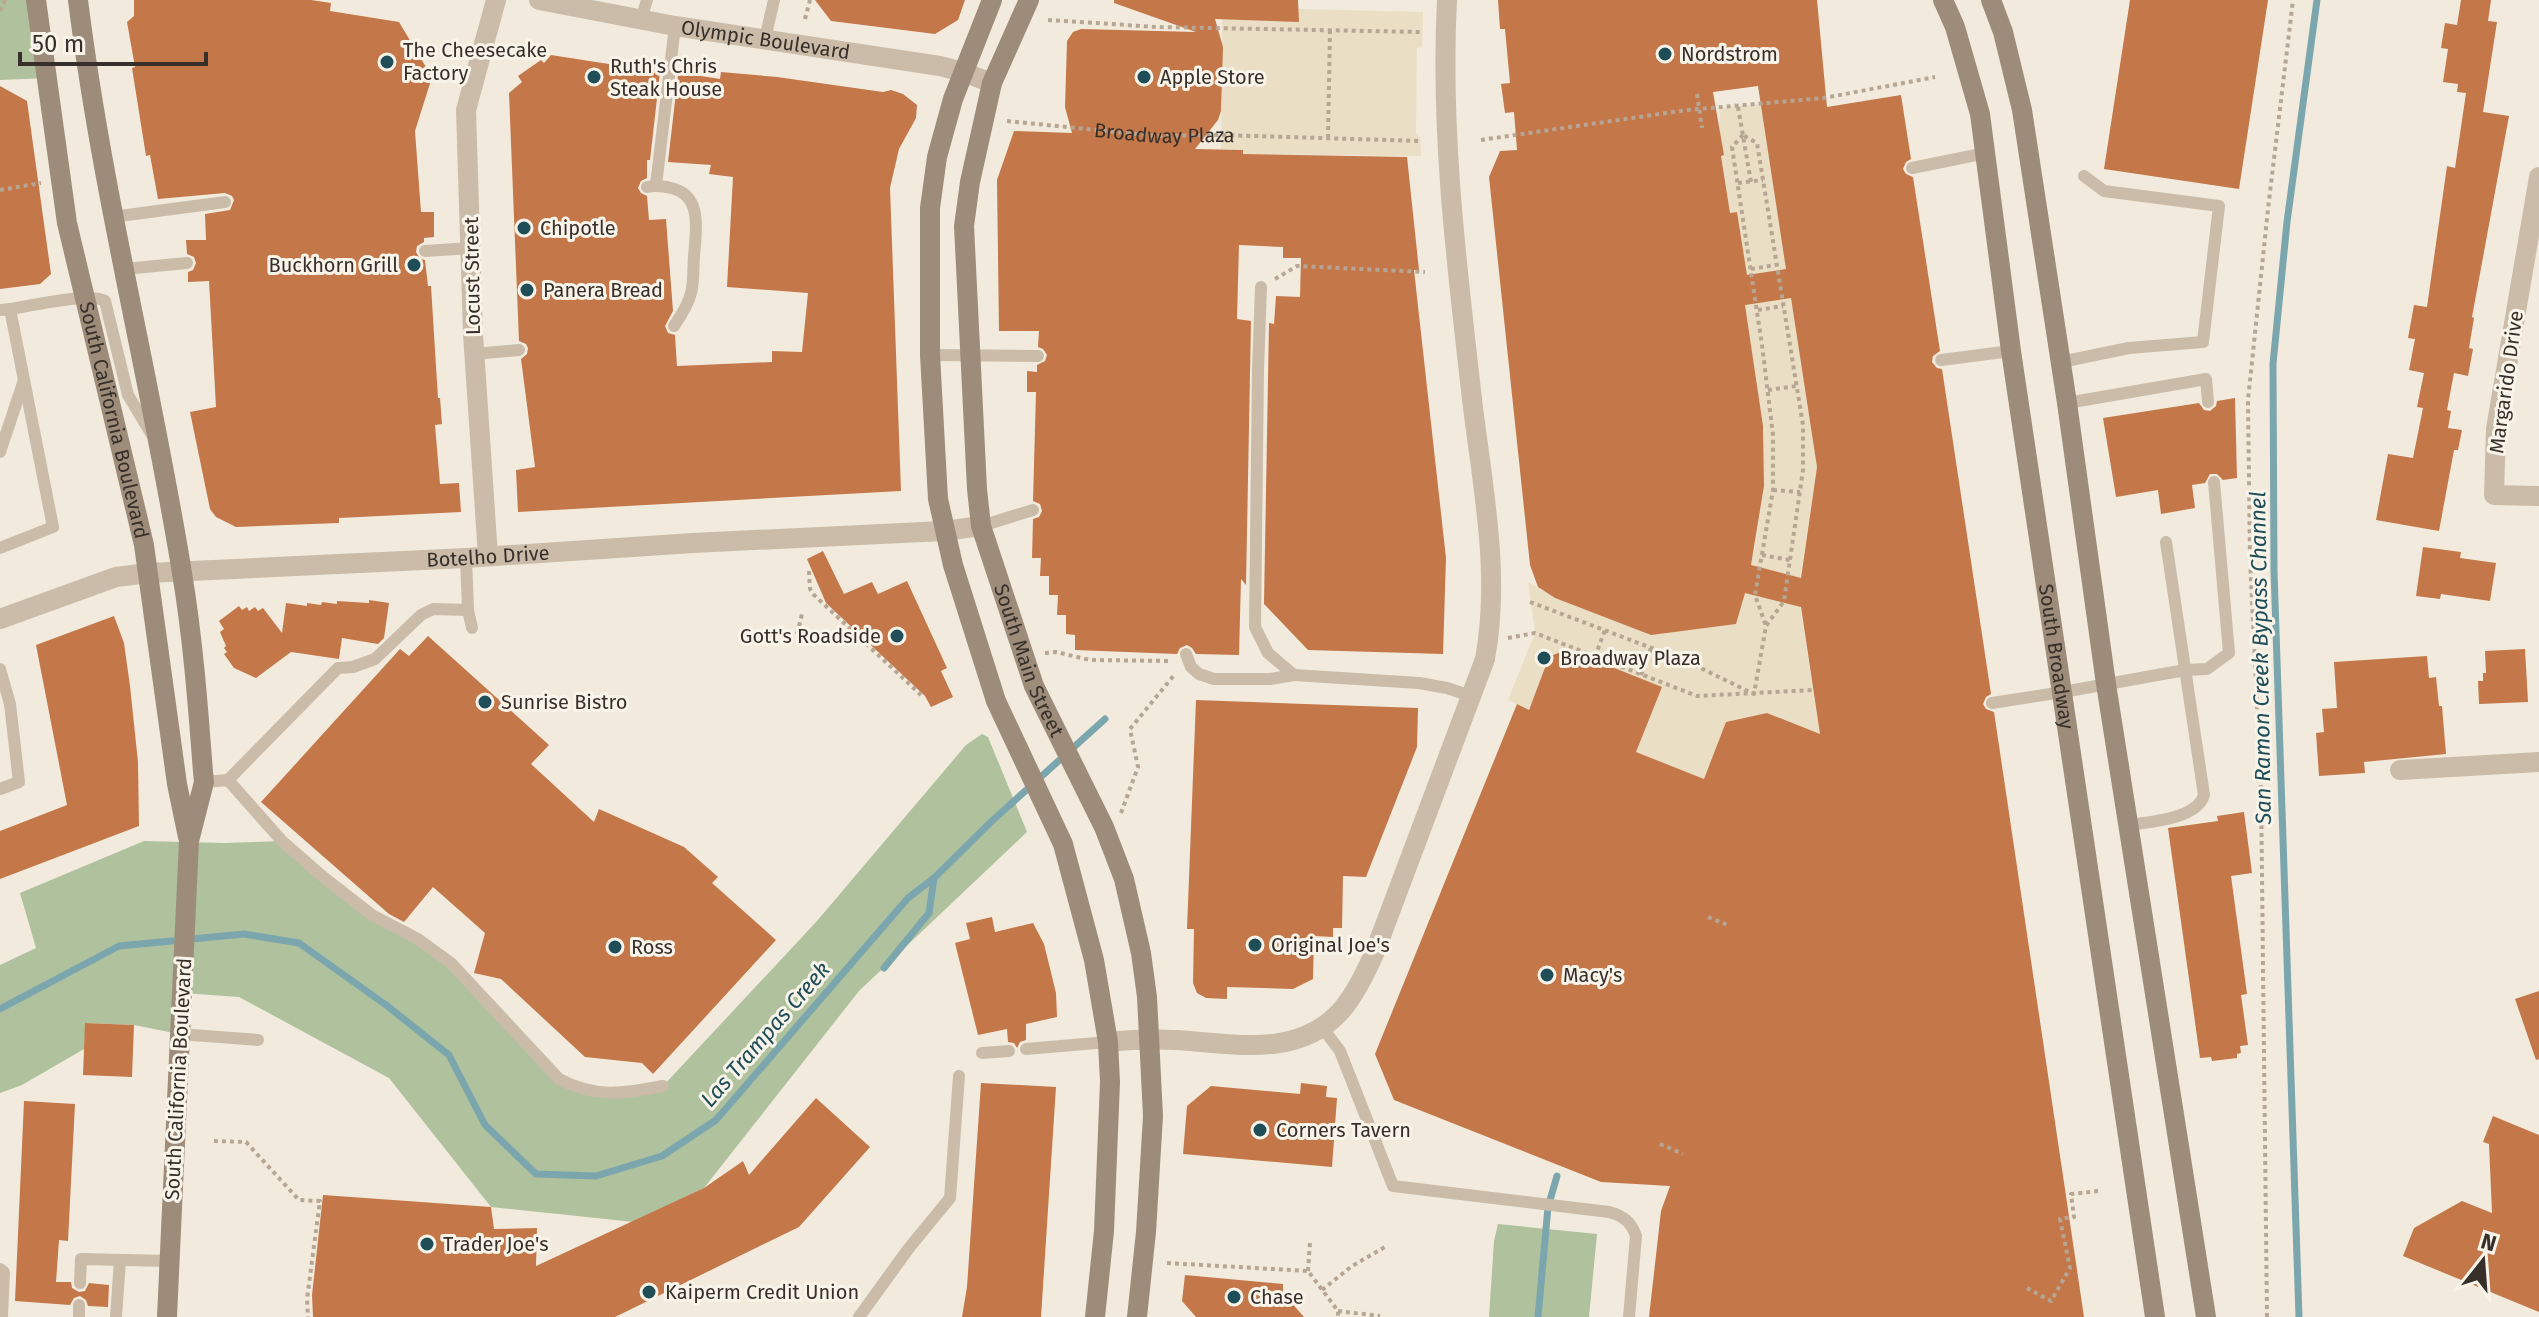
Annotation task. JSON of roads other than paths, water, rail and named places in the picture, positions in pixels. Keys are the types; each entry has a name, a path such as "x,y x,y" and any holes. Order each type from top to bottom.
{"main road":[{"name":"South California Boulevard","path":"36,0 67,223 140,529 177,784 189,841"},
{"name":"South California Boulevard","path":"78,0 89,90 112,217 182,571 204,782 189,841 167,1317"},
{"name":"South Main Street","path":"992,0 963,72 937,157 930,208 930,355 938,499 944,531 996,701 1063,844 1094,960 1108,1042 1110,1082 1104,1231 1095,1317"},
{"name":"South Main Street","path":"1029,0 992,83 970,182 964,226 981,526 1034,686 1112,821 1141,953 1153,1116 1137,1317"},
{"name":"South Broadway","path":"1943,0 1980,114 2011,351 2155,1317"},
{"path":"1991,0 2020,97 2106,684 2206,1317"}],"street":[{"name":"Locust Street","path":"488,556 474,354 466,110 496,0"},
{"name":"Olympic Boulevard","path":"539,0 644,10 675,26 963,72 992,83"},
{"path":"1108,1042 1149,1039 1227,1046 1272,1046 1322,1027 1341,1012 1367,969 1485,659 1489,636 1490,564 1447,141 1447,0"},
{"name":"Margarido Drive","path":"2539,177 2496,429 2494,495 2539,496"},
{"name":"Botelho Drive","path":"0,619 116,577 148,573 466,558 678,543 944,531 981,526"},
{"path":"2400,770 2539,762"}],"lane":[{"path":"765,39 774,0"},
{"path":"674,326 692,292 696,225 689,197 678,190 652,186 675,26"},
{"path":"1912,168 1986,153"},
{"path":"2061,362 2129,348 2203,342 2219,206 2104,191 2084,176"},
{"path":"112,217 225,202"},
{"path":"425,251 471,248"},
{"path":"124,269 187,263"},
{"path":"1261,287 1252,369 1255,627 1268,653 1294,675"},
{"path":"0,548 53,527 24,379 5,310 83,297 97,296 105,301 128,395 159,446"},
{"path":"474,354 519,350"},
{"path":"1941,360 2011,351"},
{"path":"930,355 1038,356"},
{"path":"1,447 24,379"},
{"path":"2067,403 2206,379 2208,402"},
{"path":"1992,703 2185,670 2207,669 2229,653 2214,482"},
{"path":"981,526 1033,510"},
{"path":"2128,825 2160,821 2190,812 2202,802 2204,795 2166,542"},
{"path":"466,558 468,610 472,628"},
{"path":"204,782 228,780 338,668 353,667 375,659 421,615 433,609 468,610"},
{"path":"1183,657 1199,674 1214,679 1270,679 1294,675 1419,683 1471,696"},
{"path":"0,669 10,704 19,782 0,789"},
{"path":"228,780 282,841 322,876 372,915 418,939 451,963 559,1079 577,1088 604,1093 631,1093 663,1086"},
{"path":"1322,1027 1340,1051 1393,1186 1609,1212 1621,1215 1632,1225 1636,1236 1629,1317"},
{"path":"179,1034 258,1040"},
{"path":"1026,1049 1108,1042"},
{"path":"982,1053 1009,1051"},
{"path":"859,1317 950,1198 959,1076"},
{"path":"80,1283 81,1259 169,1261"},
{"path":"116,1317 120,1260"},
{"path":"0,1269 4,1272 2,1317"}],"waterway":[{"name":"San Ramon Creek Bypass Channel","path":"2299,1317 2274,571 2273,364 2287,222 2317,0"},
{"name":"Las Trampas Creek","path":"0,1009 119,946 244,934 299,943 449,1055 485,1125 536,1174 596,1176 662,1156 716,1120 908,898 934,878 1105,719"},
{"path":"884,968 929,913 934,878"},
{"path":"1538,1317 1548,1207 1557,1176"}],"place":[{"name":"Nordstrom","path":"1665,54"},
{"name":"The Cheesecake Factory","path":"387,62"},
{"name":"Ruth's Chris Steak House","path":"594,77"},
{"name":"Apple Store","path":"1144,77"},
{"name":"Chipotle","path":"524,228"},
{"name":"Buckhorn Grill","path":"414,265"},
{"name":"Panera Bread","path":"527,290"},
{"name":"Gott's Roadside","path":"897,636"},
{"name":"Broadway Plaza","path":"1544,658"},
{"name":"Sunrise Bistro","path":"485,702"},
{"name":"Original Joe's","path":"1255,945"},
{"name":"Ross","path":"615,947"},
{"name":"Macy's","path":"1547,975"},
{"name":"Corners Tavern","path":"1260,1130"},
{"name":"Trader Joe's","path":"427,1244"},
{"name":"Kaiperm Credit Union","path":"649,1292"},
{"name":"Chase","path":"1234,1297"}]}
